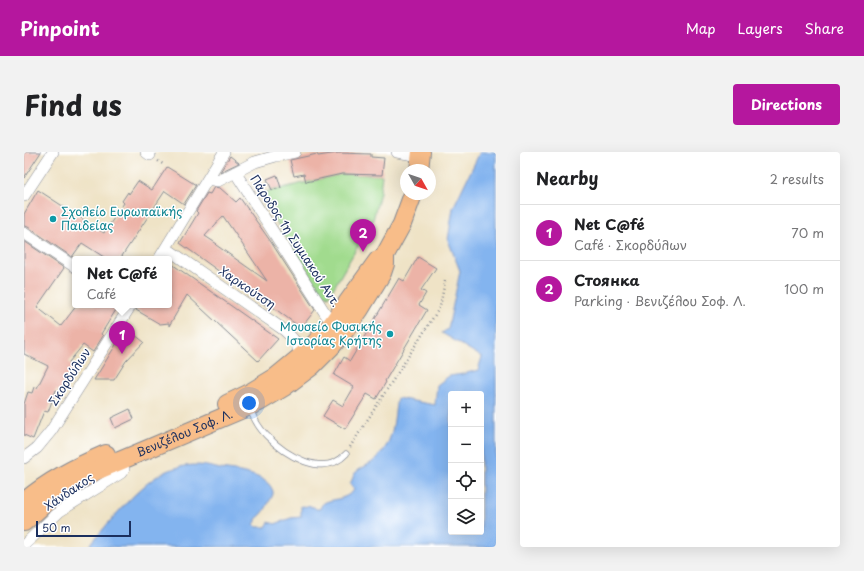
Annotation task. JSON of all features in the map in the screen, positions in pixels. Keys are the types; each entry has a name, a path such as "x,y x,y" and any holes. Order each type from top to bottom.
{"main road":[{"name":"Βενιζέλου Σοφ. Λ.","path":"24,502 43,486 74,468 248,394 276,377 299,360 310,350 332,324 376,261 385,255 402,224 411,200"},
{"name":"Βενιζέλου Σοφ. Λ.","path":"24,522 42,505 69,486 122,460 249,407 270,396 299,377 330,348 354,319 375,285 385,264 385,255"}],"street":[{"path":"26,189 53,152"},
{"path":"161,256 224,152"},
{"path":"208,179 218,181 264,159 295,152"},
{"path":"397,152 420,159"},
{"name":"Πάροδος 1η Συμιακού Αντ.","path":"235,172 332,324"},
{"path":"24,233 72,265"},
{"name":"Χαρκούτση","path":"166,248 284,330 296,343 299,350 299,360"},
{"name":"Σκορδύλων","path":"24,458 37,448 50,431 129,308"},
{"name":"Χάνδακος","path":"24,545 60,511 122,473 124,469 122,460"}],"lane":[{"path":"249,407 259,427 266,435 279,447 308,463 325,465 337,462 346,454"}],"path":[{"path":"346,454 440,307 445,281"}],"green space":[{"path":"341,174 382,175 380,192 373,220 329,296 322,293 258,194"}],"water":[{"path":"480,152 496,152 496,547 88,547 126,504 148,483 169,470 182,466 202,465 241,472 257,477 269,484 273,494 264,512 256,519 254,524 257,527 266,527 269,522 275,524 291,518 301,517 301,506 320,509 325,503 344,497 354,490 350,484 355,473 376,459 387,445 394,423 397,398 435,405 437,385 449,376 478,370 482,357 442,333 448,329 460,271 448,240 453,208"}],"building":[{"path":"24,152 41,152 24,178"},
{"path":"338,153 371,154 371,157 384,158 382,175 342,174 306,182 304,174 294,176 290,160 317,154 318,156"},
{"path":"230,156 239,163 220,172"},
{"path":"167,167 196,185 184,204 165,191 122,256 102,256 82,243 72,257 28,227 24,226 24,214 38,190 104,233 124,203 122,201 138,181 152,190"},
{"path":"277,175 281,188 272,190 267,179"},
{"path":"214,187 220,188 236,202 240,198 271,242 315,310 301,328 270,305 268,307 180,243 198,213 196,211 207,193 210,194","holes":["223,216 267,281 205,236"]},
{"path":"24,241 64,268 37,307 61,326 75,308 117,308 101,334 103,336 93,352 83,345 69,362 78,370 67,387 64,385 60,392 56,390 48,412 44,411 33,439 24,435 24,404 28,392 32,393 34,387 37,388 48,366 24,354"},
{"name":"Μουσείο Φυσικής Ιστορίας Κρήτης","path":"418,257 436,268 421,290 426,293 419,305 427,310 376,399 367,394 345,429 323,416 333,400 343,406 354,387 334,375 344,357 350,361 399,278 404,281"},
{"path":"172,264 278,339 258,361 187,295 169,326 169,323 160,324 136,310 137,308 172,308"},
{"path":"135,335 144,342 126,361 114,380 94,380 117,343 124,347"},
{"path":"130,409 134,419 115,428 111,418"}],"place":[{"name":"Σχολείο Ευρωπαϊκής Παιδείας","path":"53,219"},
{"name":"Стоянка","path":"363,252"},
{"name":"Μουσείο Φυσικής Ιστορίας Κρήτης","path":"390,334"},
{"name":"Net C@fé","path":"122,354"}]}
